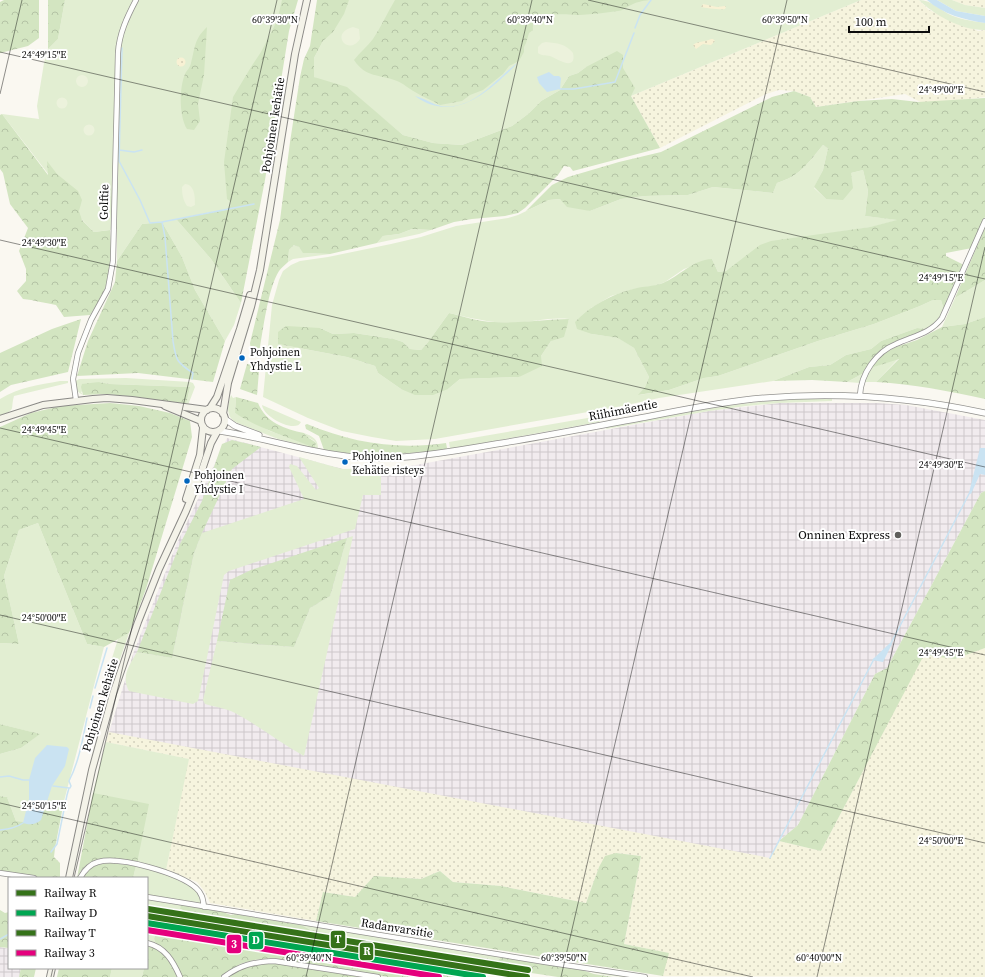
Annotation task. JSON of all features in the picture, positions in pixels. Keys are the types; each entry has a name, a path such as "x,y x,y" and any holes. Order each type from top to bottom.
{"main road":[{"name":"Pohjoinen kehätie","path":"224,416 228,383 251,307 260,270 295,54 307,0"},
{"name":"Pohjoinen kehätie","path":"208,409 217,397 240,329 262,253"},
{"path":"0,419 44,405 76,400 107,398 162,405 201,421"},
{"path":"162,405 169,404 219,410 224,416 224,426 218,432 209,432 203,428 201,421 202,414 208,409"},
{"name":"Pohjoinen kehätie","path":"170,544 172,533 195,474 200,455 203,428"},
{"name":"Pohjoinen kehätie","path":"69,877 92,770 113,694 138,622 170,544 186,511 200,476 210,443 218,432"}],"street":[{"name":"Golftie","path":"76,400 73,379 78,354 91,320 106,293 111,278 113,262 119,42 136,0"},
{"path":"860,395 863,378 870,366 882,352 895,344 930,331 937,325 942,318 985,221"},
{"name":"Riihimäentie","path":"224,416 234,426 266,439 295,448 338,456 392,458 448,453 702,406 744,400 809,395 860,395 924,402 985,413"},
{"name":"Riihimäentie","path":"218,432 266,439"},
{"path":"81,877 88,868 99,862 115,861 137,865 177,877 187,882 200,893 204,899 204,907"},
{"path":"0,873 27,877"},
{"name":"Radanvarsitie","path":"148,897 645,977"},
{"path":"148,943 155,945 168,955 180,977"},
{"path":"224,977 240,966 260,961 274,961 378,977"}],"shaded area":[{"path":"861,0 919,0 929,10 978,31 985,30 985,97 924,104 905,94 816,107 810,97 794,91 779,90 766,94 660,148 631,96"},
{"path":"952,0 985,0 985,8 965,5"},
{"path":"779,403 878,403 906,405 985,420 985,491 981,493 887,668 875,674 798,825 779,841 763,870 106,742 134,651 177,543 227,438 358,473 383,471 709,411"},
{"path":"985,648 985,977 663,976 668,953 624,944 641,856 616,853 599,867 586,903 501,886 453,882 440,871 421,879 374,876 355,897 323,892 316,921 210,903 205,892 197,882 166,870 188,759 106,742 109,732 770,858 779,841 821,851 924,654 955,659"},
{"path":"0,947 8,949 8,969 21,969 19,977 0,977"}],"green space":[{"path":"4,0 39,0 39,38 28,46 0,53 0,2"},
{"path":"48,0 65,0 58,39 48,49"},
{"path":"65,0 288,0 232,208 176,219 211,259 241,303 234,325 225,341 195,290 182,257 162,222 142,224 117,261 117,229 94,232 66,203 49,175 2,114 39,119 37,106 44,63 48,49 58,39"},
{"path":"282,0 298,0 289,31 265,180 241,303 211,259 176,219 225,210 230,207 231,202 227,199 224,162 233,97 261,52 277,21"},
{"path":"317,0 349,0 344,14 333,32 323,41 314,58 314,77 347,87 403,135 433,143 462,145 512,126 528,114 541,101 560,90 569,76 578,73 586,67 617,51 623,55 623,68 635,88 631,96 660,148 573,171 570,167 564,166 558,175 518,213 454,222 431,230 412,229 399,234 383,236 377,243 330,254 303,253 299,247 294,245 289,250 288,262 280,270 275,279 266,310 259,353 254,355 251,351 250,343 280,220 300,77 304,59 310,46"},
{"path":"335,0 861,0 631,96 586,67 578,73 569,76 560,90 541,101 528,114 512,126 462,145 433,143 403,135 379,115 314,77 314,58 323,41"},
{"path":"395,0 649,0 637,3 619,11 580,15 560,14 544,16 538,19 534,23 533,30 529,33 524,47 524,52 519,61 509,66 503,74 483,90 470,95 462,101 440,105 399,82 368,73 363,70 354,60 373,39"},
{"path":"919,0 924,0 957,17 985,23 985,30 968,28 949,21 925,6"},
{"path":"937,0 952,0 965,5 985,8 985,16 956,11"},
{"path":"207,27 204,75 198,104 200,121 194,130 187,129 184,124 181,110 183,80 191,65 197,40"},
{"path":"353,27 359,29 360,39 355,44 350,46 346,45 343,42 342,34 346,30"},
{"path":"546,42 564,46 570,50 573,53 572,62 566,63 550,56 538,53 538,47 542,43"},
{"path":"82,75 86,77 88,81 86,85 82,87 78,85 76,81 78,77"},
{"path":"794,91 810,97 816,107 858,101 892,99 918,102 985,98 985,217 972,248 946,253 946,256 964,265 944,310 941,300 933,300 874,324 818,341 718,376 704,378 669,390 638,395 645,387 649,377 634,348 618,338 592,334 577,329 575,322 594,306 609,297 625,291 663,283 692,265 705,260 712,259 718,272 726,271 760,245 771,241 870,227 897,220 865,216 868,191 863,170 851,173 853,188 843,200 826,199 814,187 823,170 828,148 823,145 798,173 777,183 773,193 713,187 688,195 645,196 621,199 590,211 567,207 560,199 549,200 526,211 552,185 568,177 619,162 661,152 772,97"},
{"path":"62,97 66,99 68,103 66,107 62,109 58,107 56,103 58,99"},
{"path":"2,114 48,175 47,161 57,174 78,191 82,200 79,211 82,220 94,232 110,230 111,256 109,276 102,295 90,315 64,317 56,305 23,299 17,291 26,281 26,269 19,251 28,228 10,204 3,173 0,169 0,115"},
{"path":"87,125 91,125 93,126 93,134 87,135 84,132 84,128"},
{"path":"823,145 828,148 823,170 814,188 826,199 851,173 863,170 868,191 865,216 899,220 871,227 793,239 740,262 726,271 718,272 712,259 684,269 665,282 652,287 634,289 611,296 591,308 592,334 619,338 634,348 649,377 645,387 639,395 669,390 704,378 718,376 818,341 874,324 933,300 941,300 944,310 939,322 928,329 917,328 881,341 871,349 846,355 830,365 809,367 773,381 659,398 622,406 435,439 396,441 342,431 308,418 263,397 272,305 283,271 291,265 300,261 328,257 421,237 456,226 508,218 518,215 549,200 560,199 590,211 621,199 645,196 688,195 713,187 773,193 777,183 798,173","holes":["449,313 481,320 505,323 569,319 541,356 519,377 460,379 448,389 401,389 378,373 375,366 347,357 278,344 320,328 333,334 354,333 394,339 403,342 410,349 421,350"]},
{"path":"185,184 191,187 194,192 195,205 191,207 187,206 183,197 182,187"},
{"path":"162,222 182,257 195,290 225,341 213,382 138,373 77,376 88,341 115,282 117,261 142,224"},
{"path":"412,229 431,230 377,243 383,236 399,234"},
{"path":"985,229 985,280 955,298 984,230"},
{"path":"294,245 299,247 304,253 330,254 293,259 288,262 289,250"},
{"path":"985,280 985,317 965,324 942,327 955,298"},
{"path":"449,313 488,322 569,319 564,337 551,341 541,356 542,366 519,377 460,379 448,389 433,395 415,395 401,389 378,373 375,366 347,357 278,344 278,332 286,326 320,328 333,334 354,333 394,339 403,342 410,349 421,350"},
{"path":"985,317 985,399 917,386 876,382 899,359 871,368 883,354 896,347 917,340 942,327 965,324"},
{"path":"81,319 68,372 11,385 0,392 0,353 52,329"},
{"path":"917,328 928,329 894,342 881,350 871,361 864,373 847,382 812,380 773,381 809,367 830,365 846,355 871,349 881,341"},
{"path":"899,358 876,382 863,382 871,368"},
{"path":"247,364 255,365 259,371 257,395 240,389"},
{"path":"864,373 860,383 847,382"},
{"path":"126,378 190,382 193,383 195,387 188,405 186,405 190,387 110,384 99,382 81,392 83,395 76,387 76,381 79,379"},
{"path":"60,381 68,381 68,383 14,396 12,409 0,416 0,399 22,389"},
{"path":"99,382 110,384 190,387 186,405 137,397 106,394 83,395 81,387 82,384"},
{"path":"231,395 233,398 236,397 235,413 270,431 315,447 316,443 304,433 307,434 316,440 318,448 278,439 235,422 230,416 228,410"},
{"path":"236,397 258,403 261,410 271,420 283,427 304,433 316,443 315,447 263,428 244,419 235,413"},
{"path":"832,398 832,401 779,403 709,411 606,429 607,427 747,403"},
{"path":"110,403 139,406 170,413 190,421 192,437 146,589 129,633 104,647 87,644 38,523 19,530 4,576 19,644 0,643 0,427 31,413 61,406"},
{"path":"262,405 301,422 298,425 293,426 273,419 264,410"},
{"path":"599,416 599,422 450,449 449,442"},
{"path":"307,424 341,436 375,443 410,446 446,443 447,448 436,452 385,454 362,454 324,450 319,436 306,429 305,425"},
{"path":"232,440 261,447 232,469 202,533 194,553 172,658 137,652 180,544 202,501 222,444"},
{"path":"299,457 342,469 385,468 384,473 381,476 381,495 363,495 355,529 229,571 224,575 198,701 193,704 129,691 126,681 127,671 137,652 172,658 194,553 202,533 304,499 289,467 290,464 297,466 316,490 319,488"},
{"path":"985,491 985,648 955,659 924,655 821,851 779,841 798,825 875,674 887,668 981,493"},
{"path":"38,523 87,644 104,647 64,801 44,799 27,822 16,821 7,797 0,796 0,754 21,748 39,734 0,724 0,643 19,644 4,576 19,530"},
{"path":"353,536 304,756 235,713 205,704 203,700 217,641 294,647 310,608 330,596 347,538"},
{"path":"347,538 330,596 310,608 294,647 217,641 230,580 251,570"},
{"path":"129,633 109,691 107,692 102,690 118,639"},
{"path":"0,724 40,734 21,748 0,754"},
{"path":"106,742 189,759 166,870 137,863 93,793"},
{"path":"93,793 149,804 137,863 111,859 95,861 82,870 77,877"},
{"path":"0,796 7,797 16,821 27,822 44,799 64,801 54,857 60,863 60,877 38,877 0,871"},
{"path":"616,853 641,856 624,944 669,953 663,976 316,921 323,892 355,897 374,876 421,879 440,871 453,882 501,886 586,903 599,867 605,856"},
{"path":"111,863 136,866 133,877 82,877 94,866"},
{"path":"136,866 164,873 184,881 192,887 198,893 201,901 198,905 148,896 148,877 133,877"},
{"path":"148,899 181,905 179,920 148,914"},
{"path":"181,905 220,911 231,915 235,914 301,925 311,930 372,941 377,947 394,950 446,957 456,954 498,960 503,956 573,967 594,974 613,977 558,977 244,928 179,920 180,911 182,912 183,910 180,909"},
{"path":"0,910 5,913 8,912 8,948 0,947"},
{"path":"148,922 178,927 170,930 156,930 154,939 156,944 148,941"},
{"path":"290,923 503,956 498,960 456,954 446,957 377,947"},
{"path":"178,927 483,977 388,977 273,958 254,960 240,964 220,977 182,977 163,948 156,944 154,939 156,930 170,930"},
{"path":"148,944 163,953 179,977 142,977 144,969 148,969"},
{"path":"273,963 362,977 228,977 242,968 255,964"},
{"path":"573,967 636,977 604,975"},
{"path":"21,969 36,969 34,977 19,977"},
{"path":"59,969 112,969 110,977 57,977"},
{"path":"112,969 144,969 142,977 110,977"}],"sand":[{"path":"703,4 726,7 725,9 720,9 701,7"},
{"path":"711,39 715,41 711,45 703,44 696,49 693,45 697,43"},
{"path":"179,58 183,58 185,62 183,66 179,66 177,64 177,60"}],"water":[{"path":"927,0 937,0 956,11 985,16 985,23 954,16 933,5"},
{"path":"517,63 509,72 481,95 471,101 465,103 483,93"},
{"path":"549,72 554,76 559,76 561,78 560,89 547,92 539,83 537,77"},
{"path":"415,96 441,106 452,106 449,107 438,106 427,103"},
{"path":"980,448 985,448 985,475 980,474 971,494 969,493"},
{"path":"890,643 892,644 883,662 872,660"},
{"path":"47,745 67,747 69,749 65,766 52,786 41,820 32,824 23,823 29,799 29,780 35,758"}],"waterway":[{"path":"635,28 640,15 651,0"},
{"path":"560,89 574,89 615,82 634,33"},
{"path":"122,48 119,161 140,200 150,223 162,222 165,237 174,347 176,357 180,363 193,373 192,379"},
{"path":"119,150 134,152 142,150"},
{"path":"162,222 254,204"},
{"path":"890,645 970,492"},
{"path":"95,688 107,648"},
{"path":"770,858 874,659"},
{"path":"90,708 93,696"},
{"path":"70,788 71,786 69,781 78,758 87,718"},
{"path":"0,777 9,776 29,780"},
{"path":"51,852 57,844 69,788 53,786"},
{"path":"0,830 9,829 23,823"},
{"path":"0,939 8,935"}],"rail line":[{"name":"T","path":"148,909 528,970"},
{"name":"R","path":"148,916 527,977"},
{"name":"D","path":"148,923 483,977"},
{"name":"3","path":"148,930 439,977"}],"place":[{"name":"Pohjoinen Yhdystie L","path":"242,358"},
{"name":"Pohjoinen Kehätie risteys","path":"345,462"},
{"name":"Pohjoinen Yhdystie I","path":"187,481"},
{"name":"Onninen Express","path":"898,535"}]}
